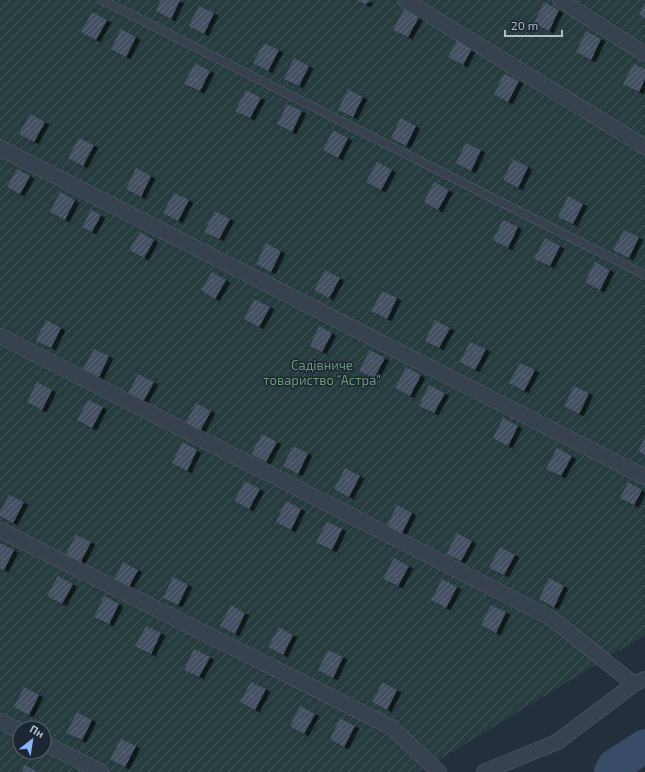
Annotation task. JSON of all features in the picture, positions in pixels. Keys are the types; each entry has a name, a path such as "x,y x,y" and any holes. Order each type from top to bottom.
{"street":[{"path":"405,0 645,147"},
{"path":"560,0 645,54"},
{"path":"0,148 645,477"},
{"path":"0,336 551,618 640,681 557,742 484,772"},
{"path":"0,530 391,727 439,772"},
{"path":"0,721 12,727"},
{"path":"52,747 101,772"}],"lane":[{"path":"102,0 645,275"}],"green space":[{"name":"Садівниче товариство \"Астра\"","path":"0,0 645,0 645,635 419,772 0,772"}],"building":[{"path":"161,0 180,0 171,19 156,11"},
{"path":"357,0 369,0 366,5"},
{"path":"544,2 559,10 549,31 534,23"},
{"path":"645,3 645,18 639,15"},
{"path":"199,6 214,13 204,34 189,26"},
{"path":"404,9 419,17 408,37 393,30"},
{"path":"92,12 107,20 96,40 81,32"},
{"path":"121,29 136,37 126,57 111,49"},
{"path":"586,31 601,39 591,60 576,52"},
{"path":"459,37 474,45 463,65 448,57"},
{"path":"264,43 279,50 268,71 253,63"},
{"path":"294,58 309,66 299,86 284,79"},
{"path":"195,63 210,71 200,91 184,84"},
{"path":"634,64 645,69 645,79 639,92 623,84"},
{"path":"504,74 519,81 508,102 494,94"},
{"path":"348,89 363,97 353,117 338,110"},
{"path":"246,90 261,98 250,118 235,111"},
{"path":"287,104 302,111 292,132 277,124"},
{"path":"30,114 45,122 34,142 19,134"},
{"path":"401,118 416,126 406,146 391,138"},
{"path":"333,130 348,138 338,158 323,150"},
{"path":"79,138 94,145 83,166 68,158"},
{"path":"466,143 481,150 471,171 456,163"},
{"path":"513,159 528,167 518,188 503,180"},
{"path":"377,162 392,170 381,190 366,182"},
{"path":"136,168 151,176 141,197 126,189"},
{"path":"17,169 30,176 20,194 7,187"},
{"path":"434,182 449,190 438,210 424,202"},
{"path":"60,192 75,200 65,220 50,212"},
{"path":"174,193 189,200 178,221 163,213"},
{"path":"568,196 583,204 573,224 558,217"},
{"path":"91,210 101,215 92,232 82,227"},
{"path":"215,211 230,219 219,239 204,232"},
{"path":"503,220 518,227 508,248 493,240"},
{"path":"624,230 639,237 629,258 613,250"},
{"path":"140,232 154,240 144,258 129,250"},
{"path":"545,238 560,246 550,266 534,259"},
{"path":"266,243 281,251 271,272 256,264"},
{"path":"595,262 610,270 600,290 585,282"},
{"path":"325,270 340,278 329,298 314,290"},
{"path":"212,272 226,280 215,299 201,290"},
{"path":"382,291 397,298 387,319 371,311"},
{"path":"254,299 270,307 259,327 244,319"},
{"path":"46,320 61,328 51,348 36,341"},
{"path":"435,320 450,328 439,348 425,341"},
{"path":"319,326 332,333 322,352 310,346"},
{"path":"470,342 486,349 475,370 460,362"},
{"path":"94,349 109,356 99,377 83,369"},
{"path":"370,350 385,358 374,378 359,371"},
{"path":"520,363 535,370 524,391 509,383"},
{"path":"406,367 421,375 410,396 395,388"},
{"path":"138,374 154,382 143,402 128,395"},
{"path":"37,382 52,390 42,410 27,402"},
{"path":"429,385 445,393 434,413 419,406"},
{"path":"574,386 589,393 579,414 564,406"},
{"path":"88,400 103,407 92,428 77,420"},
{"path":"196,403 211,411 200,431 185,424"},
{"path":"503,418 518,426 508,446 493,438"},
{"path":"262,434 277,442 266,462 251,454"},
{"path":"645,437 645,455 638,451"},
{"path":"182,442 197,450 187,471 172,463"},
{"path":"293,446 308,453 298,474 283,466"},
{"path":"557,448 572,456 561,476 546,469"},
{"path":"345,468 360,476 349,497 334,489"},
{"path":"245,481 260,489 249,509 234,501"},
{"path":"628,482 642,490 634,505 620,498"},
{"path":"9,495 24,502 13,523 0,516 0,512"},
{"path":"286,501 301,509 291,530 276,522"},
{"path":"397,505 412,513 402,533 387,526"},
{"path":"327,522 342,529 332,550 316,542"},
{"path":"457,533 472,541 461,561 446,554"},
{"path":"76,535 91,542 80,563 65,555"},
{"path":"0,543 14,550 4,570 0,568"},
{"path":"500,547 515,555 504,575 489,568"},
{"path":"394,558 409,566 398,586 383,579"},
{"path":"123,562 138,570 127,590 113,582"},
{"path":"58,576 73,584 62,604 47,596"},
{"path":"173,577 188,585 178,605 163,598"},
{"path":"549,578 564,586 554,607 539,599"},
{"path":"442,579 457,587 446,608 431,600"},
{"path":"104,596 119,604 109,624 94,617"},
{"path":"231,605 245,613 235,634 220,626"},
{"path":"491,605 506,612 496,633 481,625"},
{"path":"146,626 161,633 151,654 135,646"},
{"path":"279,627 293,635 283,655 268,647"},
{"path":"194,649 210,657 199,677 184,670"},
{"path":"328,650 343,657 333,678 318,670"},
{"path":"251,682 266,689 255,710 240,702"},
{"path":"382,682 397,690 387,710 372,702"},
{"path":"24,687 39,695 29,715 14,707"},
{"path":"300,706 315,714 304,734 290,726"},
{"path":"77,712 92,720 82,740 66,733"},
{"path":"340,718 355,726 344,747 330,739"},
{"path":"121,739 136,746 125,767 110,759"},
{"path":"25,765 38,772 22,772"}],"waterway":[{"path":"611,772 614,766 645,746"}]}
